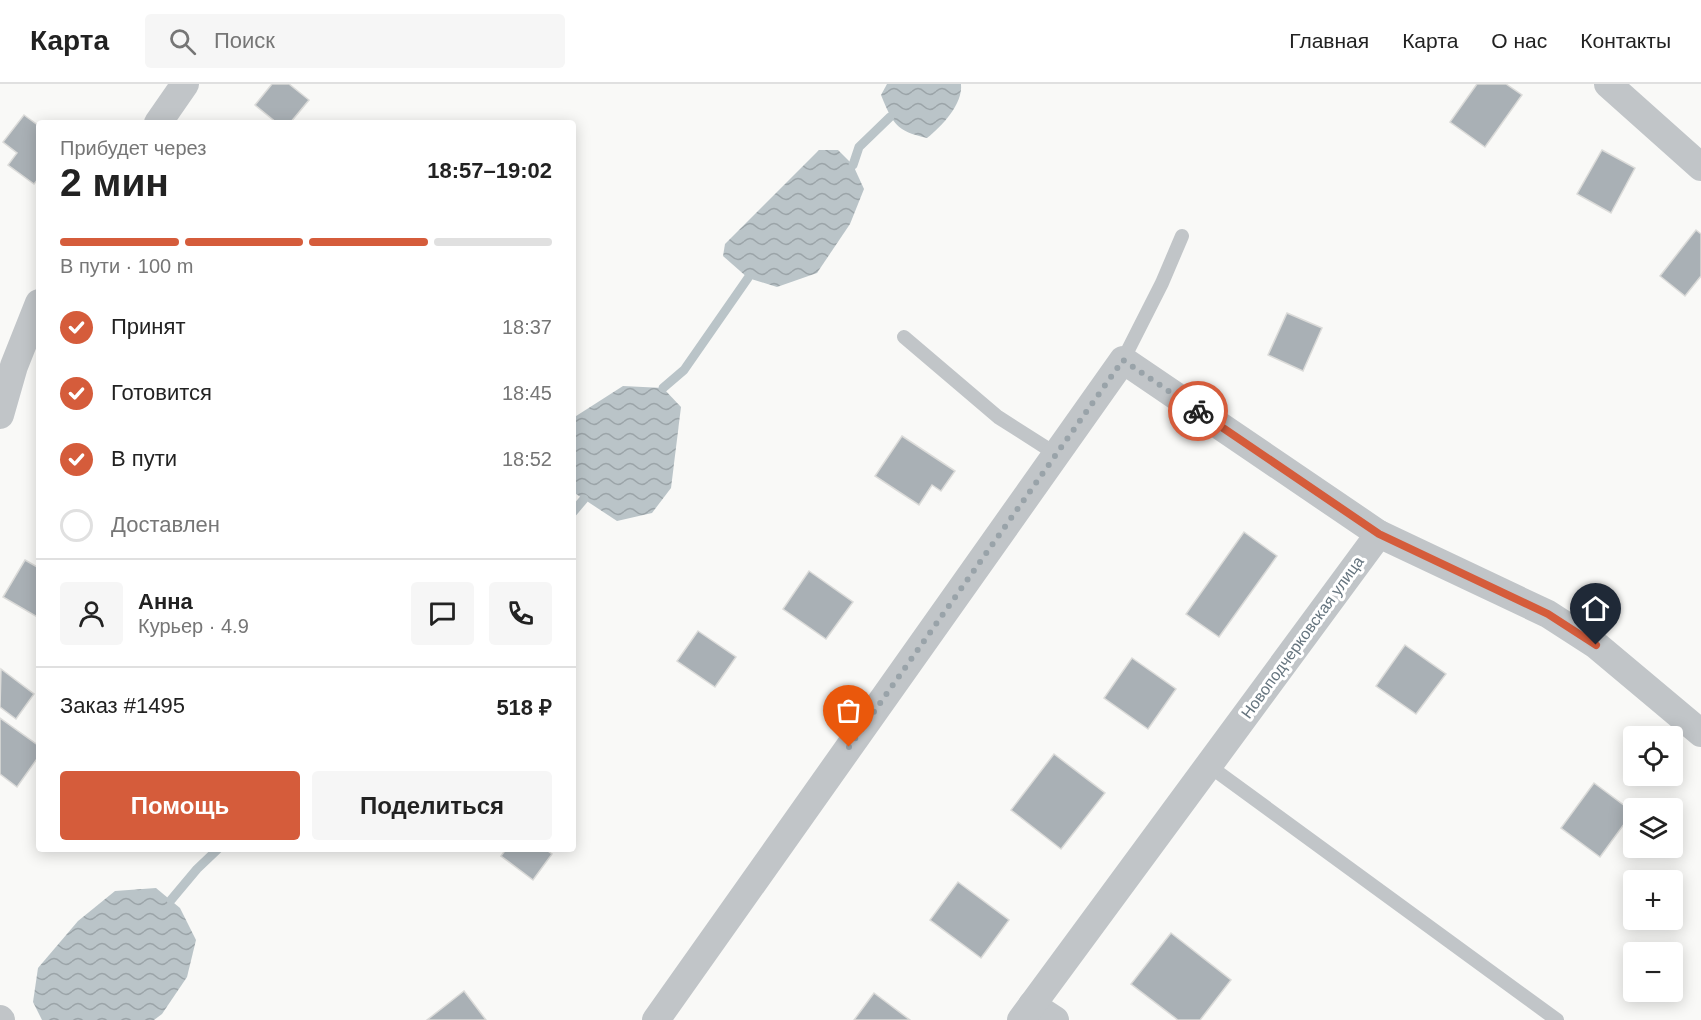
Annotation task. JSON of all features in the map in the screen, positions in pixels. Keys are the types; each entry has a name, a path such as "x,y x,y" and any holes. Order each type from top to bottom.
{"street":[{"path":"160,120 184,84"},
{"path":"1608,84 1701,167"},
{"path":"0,415 14,366 36,311"},
{"path":"656,1020 1123,360 1379,534 1548,614 1596,645 1701,733"},
{"name":"Новоподчерковская улица","path":"1036,1015 1208,765 1379,534"}],"lane":[{"path":"1123,360 1162,283 1182,236"},
{"path":"904,337 998,417 1056,454"},
{"path":"1208,765 1557,1020"}],"water":[{"path":"887,84 961,84 961,92 950,114 927,138 902,129 893,120 881,95"},
{"path":"819,150 838,150 853,165 864,189 850,224 817,273 777,287 748,278 723,256 725,244"},
{"path":"623,386 663,388 681,407 671,488 652,513 617,521 576,494 576,416"},
{"path":"156,888 180,908 196,940 187,977 162,1014 154,1020 42,1020 33,1002 38,968 78,921 115,891"}],"building":[{"path":"272,84 289,84 309,100 292,120 273,120 255,105"},
{"path":"1477,84 1506,84 1522,95 1485,147 1450,122"},
{"path":"24,115 36,124 36,182 34,184 8,165 17,153 3,142"},
{"path":"1602,150 1635,168 1611,213 1577,194"},
{"path":"1696,230 1701,234 1701,276 1685,296 1660,276"},
{"path":"1287,313 1322,328 1303,371 1268,355"},
{"path":"902,436 955,471 941,491 932,485 919,505 875,476"},
{"path":"1244,532 1277,556 1219,637 1186,614"},
{"path":"25,560 36,566 36,616 3,597"},
{"path":"809,571 853,602 826,639 783,609"},
{"path":"698,631 736,657 715,687 677,661"},
{"path":"1405,645 1446,674 1416,714 1376,686"},
{"path":"1132,658 1176,689 1148,729 1104,698"},
{"path":"1,669 34,694 16,719 0,707"},
{"path":"0,718 36,744 36,760 17,787 0,774"},
{"path":"1054,754 1105,793 1061,849 1011,810"},
{"path":"1594,783 1623,805 1623,826 1600,857 1561,828"},
{"path":"504,852 549,852 552,854 533,880 501,856"},
{"path":"958,882 1009,920 981,958 930,920"},
{"path":"1171,933 1231,980 1200,1020 1178,1020 1131,984"},
{"path":"464,991 486,1020 427,1020"},
{"path":"874,993 910,1020 854,1020"}],"waterway":[{"path":"853,165 859,147 890,117"},
{"path":"663,388 684,370 748,278"},
{"path":"576,508 584,499"},
{"path":"171,900 215,852"}],"way so far":[{"path":"849,747 1123,360 1198,411"}],"route":[{"path":"1198,411 1379,534 1548,614 1596,645"}]}
